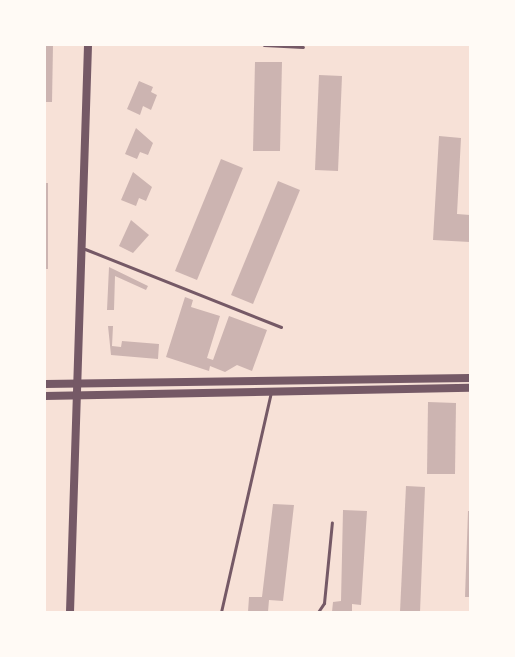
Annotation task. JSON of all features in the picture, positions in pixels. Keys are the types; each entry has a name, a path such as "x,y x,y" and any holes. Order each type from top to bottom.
{"street":[{"path":"69,612 85,249 88,45"},
{"path":"45,384 470,378"},
{"path":"45,396 470,388"}],"lane":[{"path":"264,45 303,47"},
{"path":"85,249 281,327"},
{"path":"221,612 271,391"},
{"path":"318,612 324,603 332,522"}],"building":[{"path":"45,45 53,45 52,102 45,102"},
{"path":"255,62 282,62 280,151 253,151"},
{"path":"319,75 342,76 338,171 315,170"},
{"path":"139,81 153,87 151,92 157,95 151,110 143,106 140,115 127,109"},
{"path":"136,128 153,143 148,155 140,152 137,159 125,154"},
{"path":"439,136 461,138 457,214 470,215 470,242 433,240"},
{"path":"221,159 243,168 197,280 175,271"},
{"path":"133,172 152,187 146,201 139,198 136,206 121,200"},
{"path":"278,181 300,190 253,304 231,295"},
{"path":"45,183 48,183 48,269 45,269"},
{"path":"131,220 149,235 133,253 119,246"},
{"path":"109,267 148,286 146,290 115,276 114,310 107,310"},
{"path":"185,297 193,300 191,307 220,316 207,358 213,360 229,316 267,330 252,371 237,365 225,372 210,366 209,371 166,357"},
{"path":"108,326 113,326 112,346 121,347 122,341 159,344 158,359 111,355"},
{"path":"428,402 456,403 455,474 427,474"},
{"path":"406,486 425,487 420,612 400,612"},
{"path":"273,504 294,505 283,601 269,600 268,612 248,612 249,597 262,597"},
{"path":"343,510 367,511 361,605 352,604 352,612 332,612 333,602 341,601"},
{"path":"468,511 470,511 470,597 465,597"}]}
